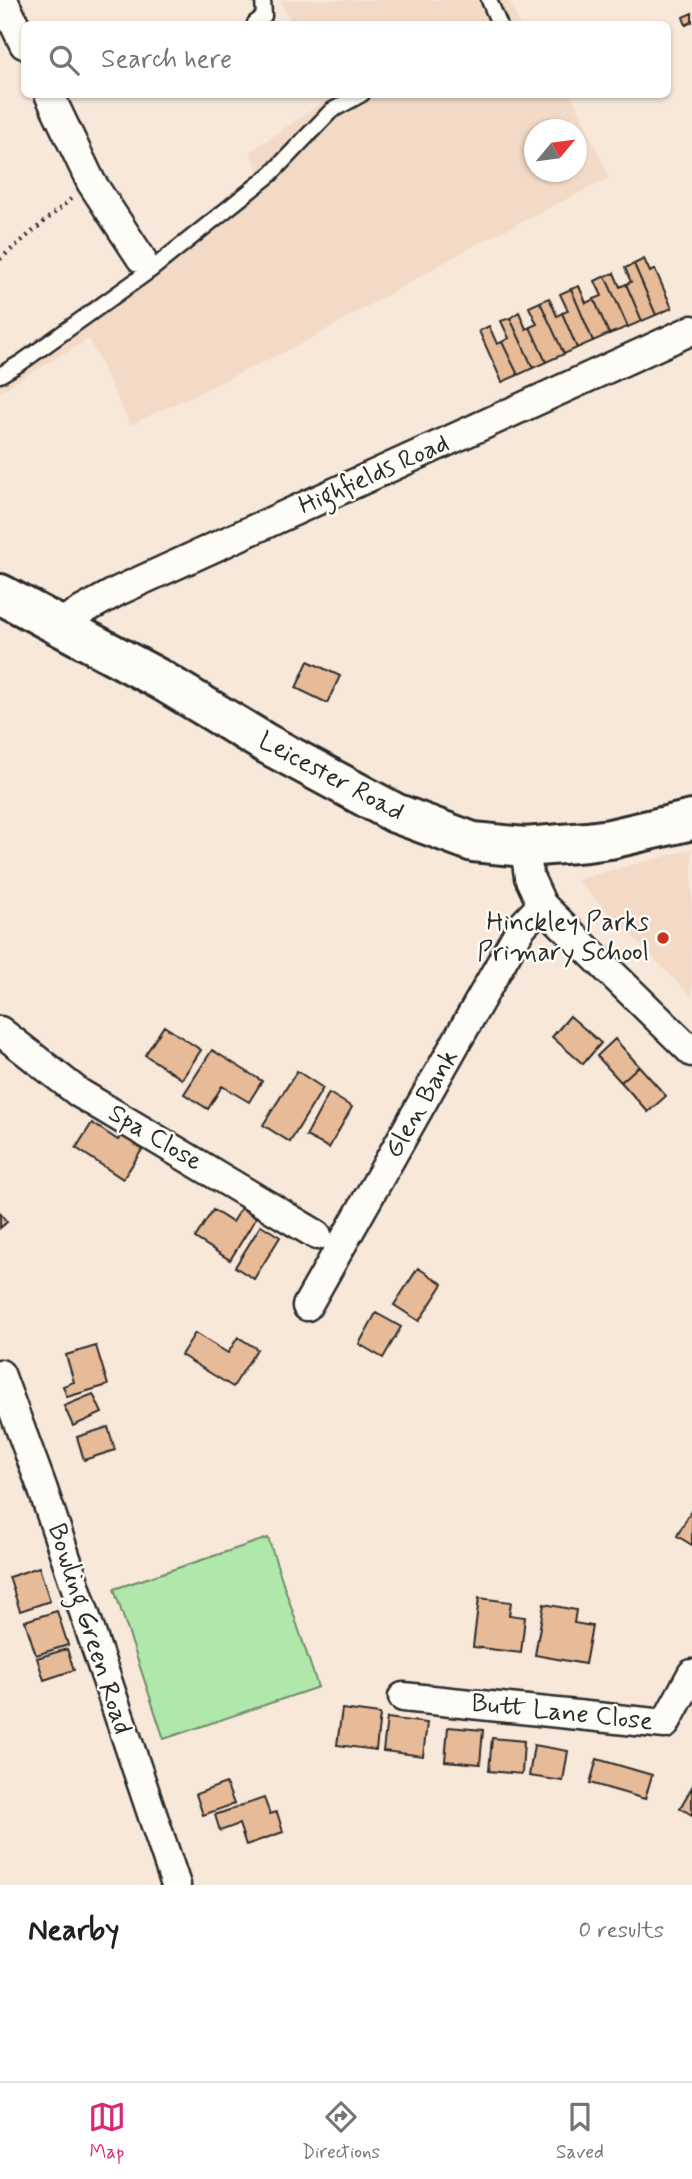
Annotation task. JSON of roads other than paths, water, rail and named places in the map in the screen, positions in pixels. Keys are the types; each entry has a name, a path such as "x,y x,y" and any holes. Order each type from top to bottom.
{"main road":[{"name":"Leicester Road","path":"0,594 161,680 267,744 395,813 472,842 525,847 610,839 692,820"}],"street":[{"path":"3,0 21,38"},
{"path":"51,98 91,182 141,258"},
{"name":"Highfields Road","path":"58,624 118,591 692,330"},
{"path":"525,847 529,877 542,905 692,1052"},
{"name":"Glen Bank","path":"307,1306 522,926 542,905"},
{"name":"Spa Close","path":"0,1031 79,1093 317,1235"},
{"name":"Bowling Green Road","path":"0,1374 42,1487 176,1885"},
{"name":"Butt Lane Close","path":"403,1697 665,1724 692,1674"}],"lane":[{"path":"258,21 264,16 263,0"},
{"path":"489,0 498,21"},
{"path":"0,375 152,270 271,174 331,111 355,98"}],"place":[{"name":"Hinckley Parks Primary School","path":"663,938"}]}
